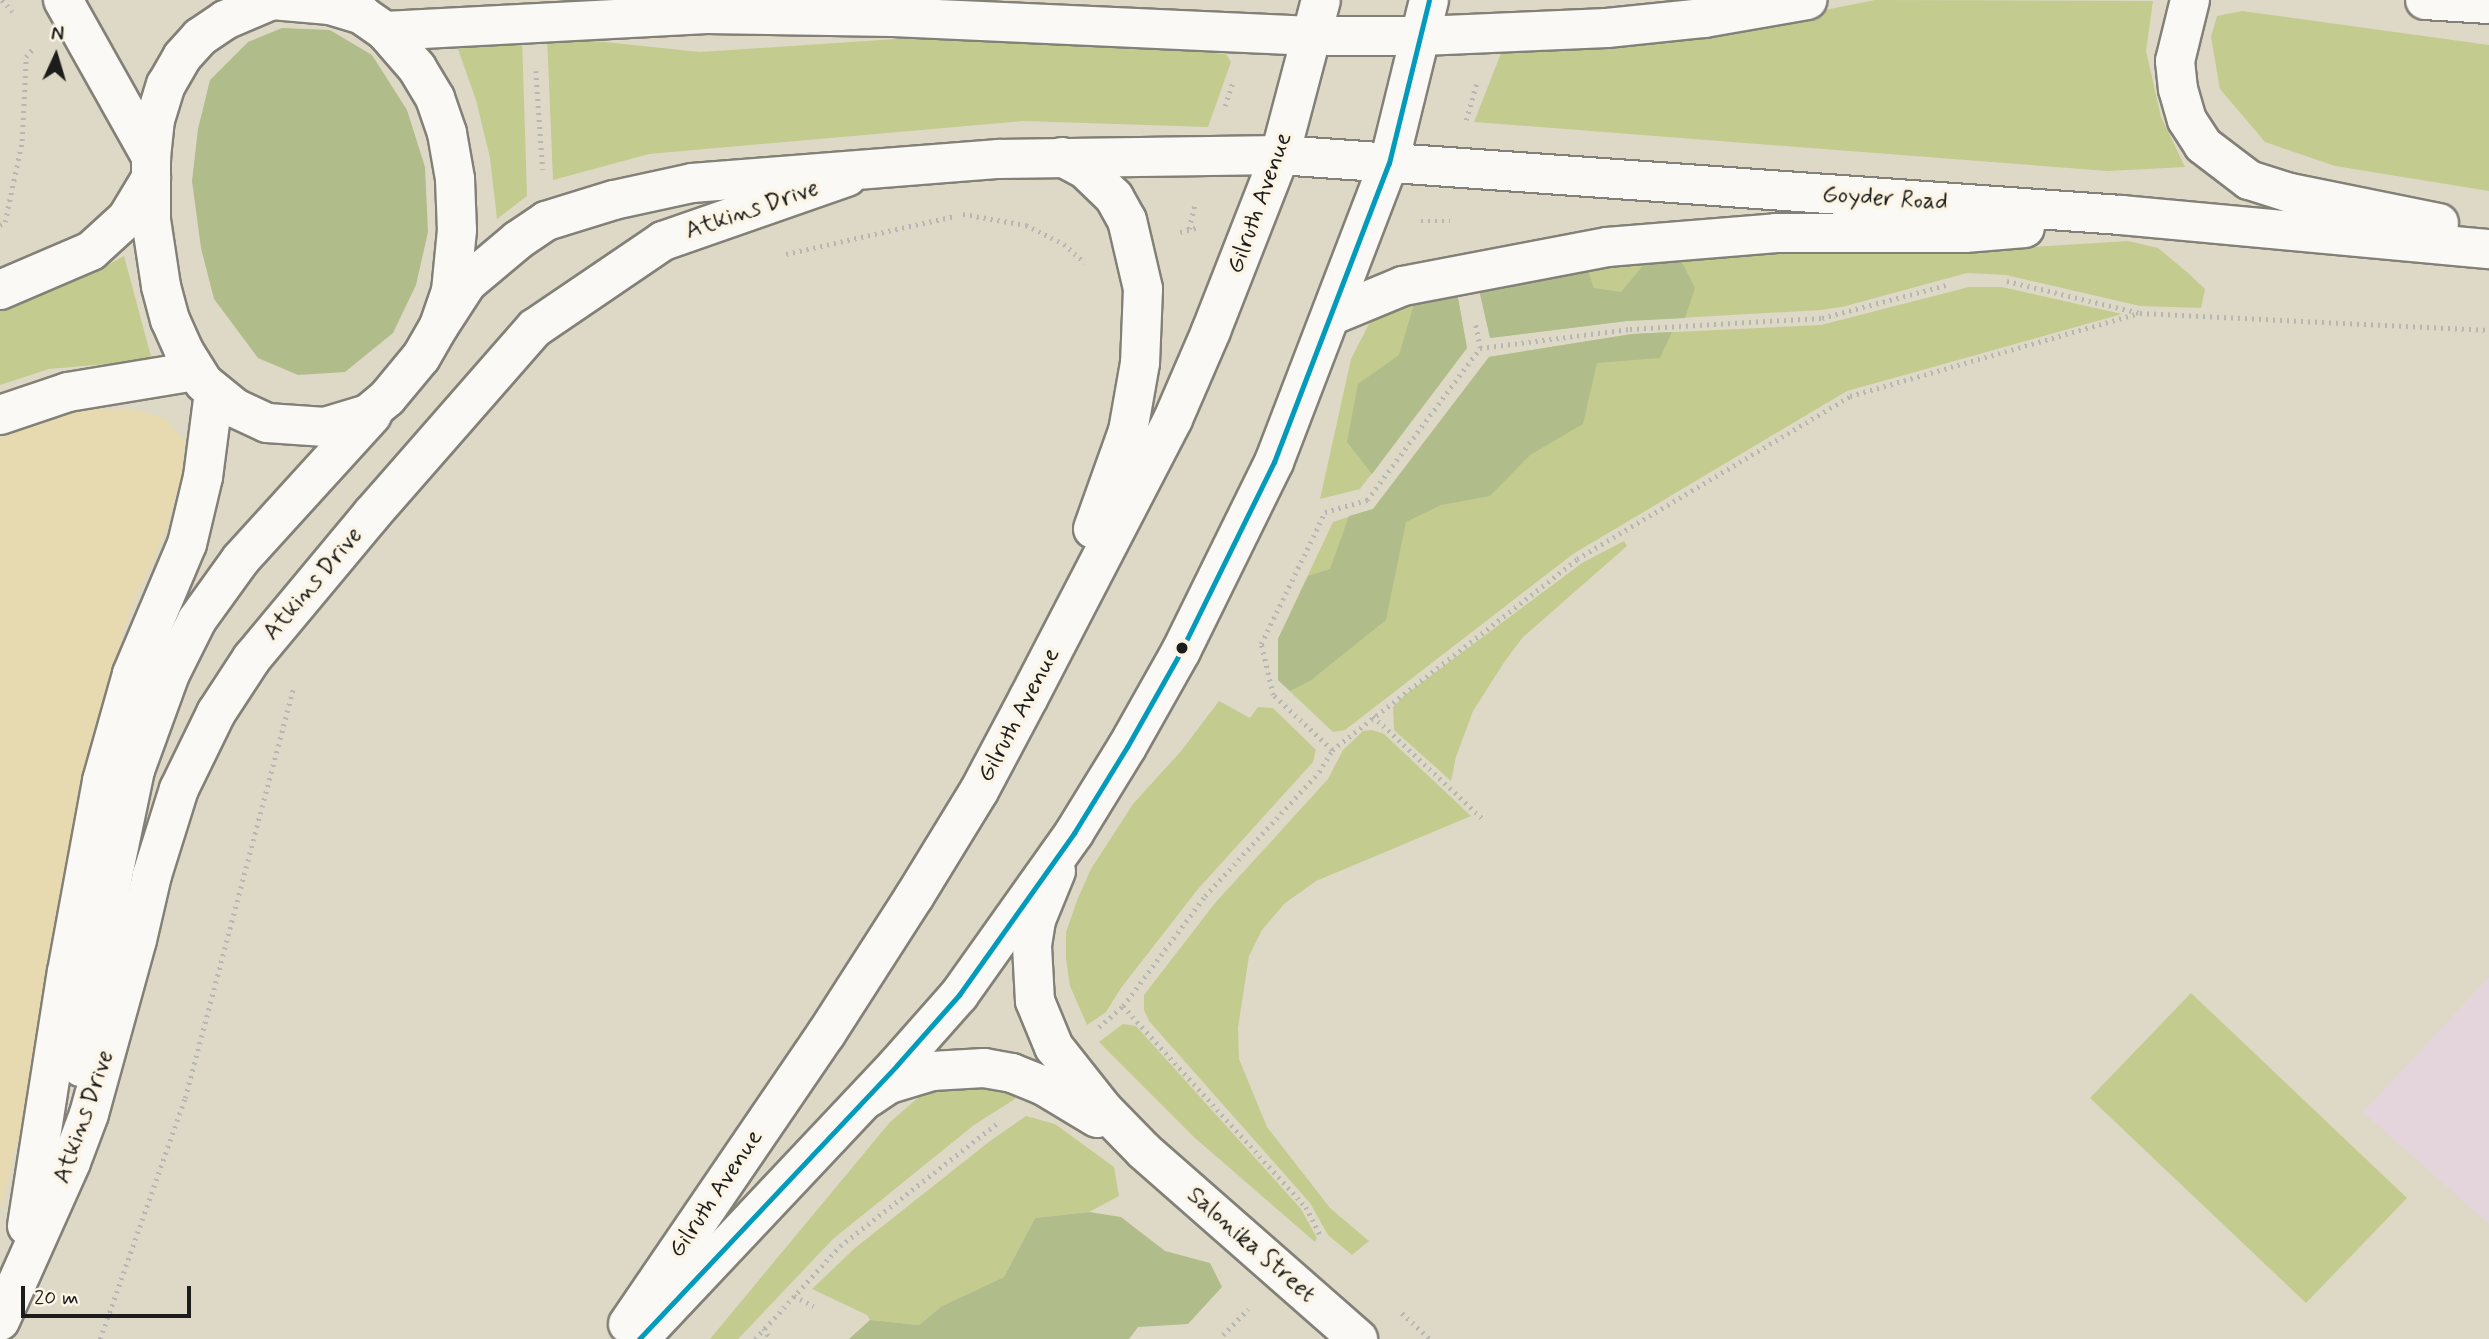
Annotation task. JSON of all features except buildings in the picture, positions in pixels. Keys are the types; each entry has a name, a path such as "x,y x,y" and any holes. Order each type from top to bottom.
{"street":[{"path":"439,326 451,291 457,230 455,179 447,133 435,98 417,68 385,31 362,15 330,5 272,0 225,20 200,37 182,57 155,120 151,167 151,220 161,286 170,320 205,382 235,408 267,423 325,428 369,414 387,398 421,357 467,283 487,263 546,221 648,191 692,183 866,171"},
{"path":"707,14 727,7 772,0"},
{"path":"1571,0 1590,19 1607,28"},
{"path":"385,31 707,14 1425,18 1607,28 1704,18 1807,0"},
{"path":"2190,0 2175,61 2178,89 2187,120 2203,145 2226,163 2249,180 2290,193 2489,233"},
{"path":"2425,0 2489,4"},
{"path":"66,6 151,167"},
{"name":"Gilruth Avenue","path":"618,1339 825,1034 914,897 979,791 1029,697 1173,419 1280,155 1317,18"},
{"name":"Gilruth Avenue","path":"639,1339 959,995 1074,833 1175,663 1230,557 1274,462 1333,315 1389,163 1425,18"},
{"name":"Goyder Road","path":"866,171 999,159 1280,155 2121,215 2489,249"},
{"path":"1029,697 1128,431 1140,363 1143,326 1143,289 1127,219 1114,197 1086,170 1062,158"},
{"path":"0,290 91,251 127,218 151,167"},
{"name":"Atkins Drive","path":"0,1320 43,1229 89,1114 124,990 152,874 179,789 216,713 261,647 372,514 535,328 663,241 866,171"},
{"path":"1333,315 1403,286 1607,247 1776,233 1965,233 2121,215"},
{"path":"0,415 68,393 205,382"},
{"name":"Atkins Drive","path":"0,1320 27,1225 84,872 102,782 132,674 187,544 203,477 205,382"},
{"name":"Atkins Drive","path":"43,1229 76,1096 112,880 135,770 170,674 197,620 241,559 387,398"},
{"path":"1055,1074 1054,1047 1035,1001 1032,946 1048,888 1074,833"},
{"name":"Salonika Street","path":"864,1100 889,1084 932,1070 984,1068 1012,1073 1055,1074 1075,1102 1144,1151 1358,1339"}],"path":[{"path":"0,225 5,222 22,141 26,57 66,6"},
{"path":"1465,125 1479,72"},
{"path":"1447,212 1453,234"},
{"path":"781,256 964,214 1026,225 1064,244 1093,271 1136,249"},
{"path":"2005,281 2140,313 2489,330"},
{"path":"1332,750 1273,695 1262,644 1325,512 1367,500 1480,348 1630,329 1822,318 1955,283"},
{"path":"1471,310 1480,348"},
{"path":"755,1339 840,1246 1055,1074 1096,1030 1123,1006 1205,896 1319,772 1332,750 1577,559 1850,396 2140,313"},
{"path":"100,1339 185,1098 296,678"},
{"path":"1373,716 1482,818"},
{"path":"1123,1006 1306,1207 1324,1241"},
{"path":"794,1296 814,1306"},
{"path":"1223,1335 1255,1302"},
{"path":"1401,1312 1430,1339"},
{"path":"764,1328 770,1339"}],"shaded area":[{"path":"2489,977 2489,1224 2363,1112"}],"green space":[{"path":"1875,0 2153,1 2146,51 2161,117 2185,167 2108,171 1474,122 1503,48 1754,24"},
{"path":"2242,11 2489,45 2489,191 2335,166 2265,142 2220,89 2211,37 2217,16"},
{"path":"282,28 330,30 372,55 407,110 425,167 428,232 416,285 393,333 345,372 298,375 258,358 214,299 201,248 192,181 198,129 210,80 248,42"},
{"path":"547,36 700,52 926,37 1042,38 1226,54 1231,62 1208,127 1023,121 649,154 553,180"},
{"path":"522,38 527,196 497,219 490,158 476,100 458,49"},
{"path":"2128,241 2158,248 2188,273 2205,289 2201,308 2140,306 2006,275 1967,273 1842,307 1820,310 1627,321 1490,338 1545,266 1703,245 1965,251"},
{"path":"124,256 152,360 49,369 0,385 0,304 95,272"},
{"path":"1584,260 1594,288 1621,292 1646,262 1682,262 1695,288 1685,318 1627,321 1490,338 1476,277"},
{"path":"1456,287 1467,348 1360,489 1320,499 1351,359 1371,320 1390,308"},
{"path":"1456,287 1467,348 1372,474 1347,442 1358,384 1399,355 1416,297"},
{"path":"1969,287 2002,287 2122,314 1847,391 1573,554 1345,730 1333,732 1278,680 1278,639 1333,522 1373,509 1489,357 1632,334 1821,325"},
{"path":"1672,332 1660,358 1597,363 1583,424 1530,455 1490,496 1441,505 1406,522 1386,620 1310,681 1290,691 1278,680 1278,639 1308,576 1330,569 1349,516 1373,509 1489,357 1632,334"},
{"path":"1624,541 1627,546 1523,637 1505,661 1473,711 1456,757 1451,781 1394,730 1393,707 1405,695 1582,563"},
{"path":"1219,701 1250,718 1258,707 1273,708 1316,750 1313,762 1198,889 1121,988 1106,1012 1087,1025 1070,986 1066,959 1066,932 1078,898 1091,869 1133,804 1182,750"},
{"path":"1372,730 1384,734 1471,816 1316,881 1284,904 1262,930 1249,956 1238,1028 1239,1059 1267,1127 1330,1208 1369,1241 1352,1255 1328,1235 1310,1203 1149,1021 1144,1010 1144,995 1215,903 1328,779 1343,750 1363,731"},
{"path":"2191,993 2407,1198 2306,1303 2090,1098"},
{"path":"1123,1024 1136,1026 1301,1209 1317,1238 1315,1242 1195,1138 1099,1042"},
{"path":"955,1083 1015,1089 1015,1099 974,1125 833,1239 738,1339 710,1339 890,1122 919,1097"},
{"path":"1026,1116 1055,1124 1114,1167 1119,1196 1089,1212 1035,1218 1004,1277 942,1306 919,1325 870,1320 867,1315 812,1289 855,1248 990,1141"},
{"path":"1089,1212 1121,1217 1165,1251 1210,1263 1222,1287 1188,1324 1138,1327 1129,1339 849,1339 870,1320 919,1325 942,1306 1004,1277 1035,1218"}],"sand":[{"path":"134,409 165,418 185,441 182,476 164,535 133,605 108,678 82,795 24,1115 0,1211 0,439 17,427 71,410"}],"transit line":[{"path":"639,1339 897,1065 959,995 1074,833 1127,747 1181,651 1274,462 1389,163 1429,0"}]}
